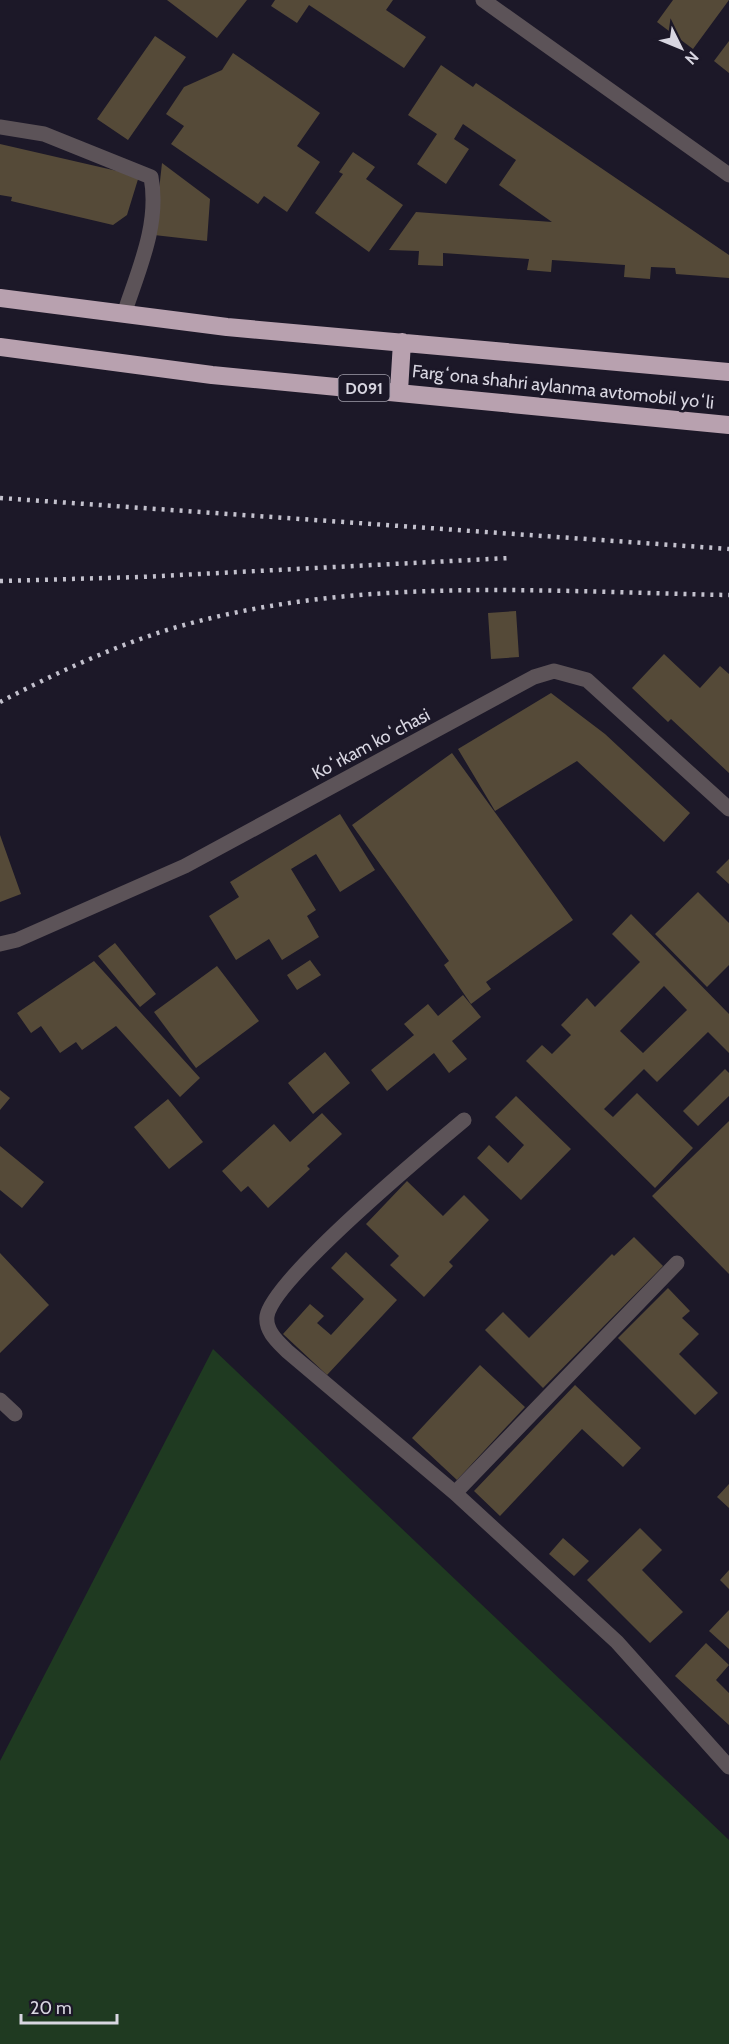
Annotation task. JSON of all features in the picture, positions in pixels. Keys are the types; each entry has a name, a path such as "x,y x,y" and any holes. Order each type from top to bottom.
{"highway":[{"name":"Fargʻona shahri aylanma avtomobil yoʻli","path":"0,298 227,327 729,372"},
{"path":"399,391 402,342"},
{"name":"Fargʻona shahri aylanma avtomobil yoʻli","path":"0,347 212,375 399,391 729,425"}],"street":[{"path":"483,0 729,175"},
{"path":"0,127 44,134 151,177 155,199 147,244 124,314"},
{"name":"Koʻrkam koʻchasi","path":"0,944 16,940 185,866 534,676 554,671 587,680 729,809"},
{"path":"464,1120 388,1184 291,1278 267,1316 268,1326 275,1340 287,1351 455,1493 617,1642 729,1767"},
{"path":"455,1493 677,1263"},
{"path":"0,1400 15,1414"}],"green space":[{"path":"213,1349 729,1840 729,2044 0,2044 0,1761"}],"building":[{"path":"167,0 247,0 217,38"},
{"path":"275,0 393,0 386,10 426,37 404,68 309,5 297,23 271,6"},
{"path":"673,0 729,0 693,49 657,22"},
{"path":"155,36 186,57 128,140 97,119"},
{"path":"729,41 729,73 714,61"},
{"path":"233,53 320,113 297,146 320,162 287,212 264,196 258,204 171,144 184,126 166,114 184,87 222,70"},
{"path":"441,65 473,87 476,83 729,255 729,278 676,274 675,268 651,267 650,279 624,277 625,265 552,260 551,272 527,270 529,259 443,253 443,266 418,265 419,251 389,250 416,212 552,222 499,185 516,160 463,124 454,139 469,149 446,184 417,164 437,134 408,115"},
{"path":"0,144 139,176 127,215 113,225 11,201 12,197 0,195"},
{"path":"353,152 375,167 366,179 403,205 369,252 315,213 343,174 339,172"},
{"path":"162,163 210,199 207,241 154,235"},
{"path":"516,611 519,657 491,659 488,613"},
{"path":"664,654 700,688 720,666 729,674 729,773 671,719 668,722 632,688"},
{"path":"551,693 605,734 690,813 664,842 577,761 495,811 458,749"},
{"path":"452,753 573,920 486,982 491,989 471,1004 444,965 449,961 352,825"},
{"path":"340,814 375,870 340,892 316,854 291,869 316,910 307,916 319,937 282,960 269,939 236,960 209,916 239,897 230,882"},
{"path":"0,835 21,894 0,902"},
{"path":"729,859 729,884 716,872"},
{"path":"698,892 729,923 729,965 707,987 655,934"},
{"path":"631,914 729,1014 729,1053 708,1032 657,1082 644,1069 604,1109 613,1117 637,1093 693,1148 655,1188 526,1061 542,1045 552,1054 571,1035 561,1025 587,998 595,1007 640,962 612,934","holes":["664,986 687,1010 643,1053 620,1031"]},
{"path":"115,943 156,994 140,1007 98,956"},
{"path":"310,960 321,975 297,990 287,975"},
{"path":"94,961 200,1078 180,1097 116,1026 82,1050 76,1042 60,1053 41,1026 31,1033 17,1013"},
{"path":"217,966 259,1021 196,1068 154,1012"},
{"path":"463,995 481,1017 452,1041 467,1059 449,1073 434,1053 387,1091 371,1070 414,1035 404,1024 428,1004 438,1016"},
{"path":"325,1052 350,1083 313,1114 288,1083"},
{"path":"725,1069 729,1073 729,1096 698,1126 683,1111"},
{"path":"0,1090 10,1098 0,1110"},
{"path":"516,1096 571,1149 521,1200 477,1158 489,1145 508,1163 524,1145 495,1117"},
{"path":"168,1099 203,1142 169,1169 134,1127"},
{"path":"322,1113 342,1134 307,1166 310,1169 268,1208 248,1186 241,1192 222,1171 274,1124 290,1142"},
{"path":"729,1121 729,1274 652,1196"},
{"path":"0,1146 44,1182 22,1208 0,1190"},
{"path":"407,1181 443,1216 464,1195 489,1220 449,1262 453,1266 424,1297 390,1265 399,1256 366,1224"},
{"path":"634,1237 663,1266 543,1388 485,1330 503,1312 529,1338 612,1254 614,1256"},
{"path":"346,1252 397,1300 327,1375 283,1334 310,1304 324,1316 317,1323 331,1335 364,1299 331,1268"},
{"path":"0,1253 49,1305 0,1353"},
{"path":"668,1288 690,1311 682,1318 699,1334 679,1354 718,1393 695,1415 618,1338"},
{"path":"480,1365 525,1407 457,1480 412,1438"},
{"path":"575,1385 641,1448 623,1467 582,1429 500,1516 474,1491"},
{"path":"729,1484 729,1508 717,1497"},
{"path":"640,1528 662,1550 642,1570 683,1612 650,1643 587,1580"},
{"path":"563,1538 589,1561 574,1576 549,1554"},
{"path":"729,1570 729,1589 720,1580"},
{"path":"729,1610 729,1649 709,1631"},
{"path":"706,1643 729,1665 716,1680 729,1693 729,1725 675,1676"}],"railway":[{"path":"0,498 729,549"},
{"path":"0,581 141,577 509,558"},
{"path":"0,702 92,658 164,631 254,609 321,599 457,590 729,595"}]}
